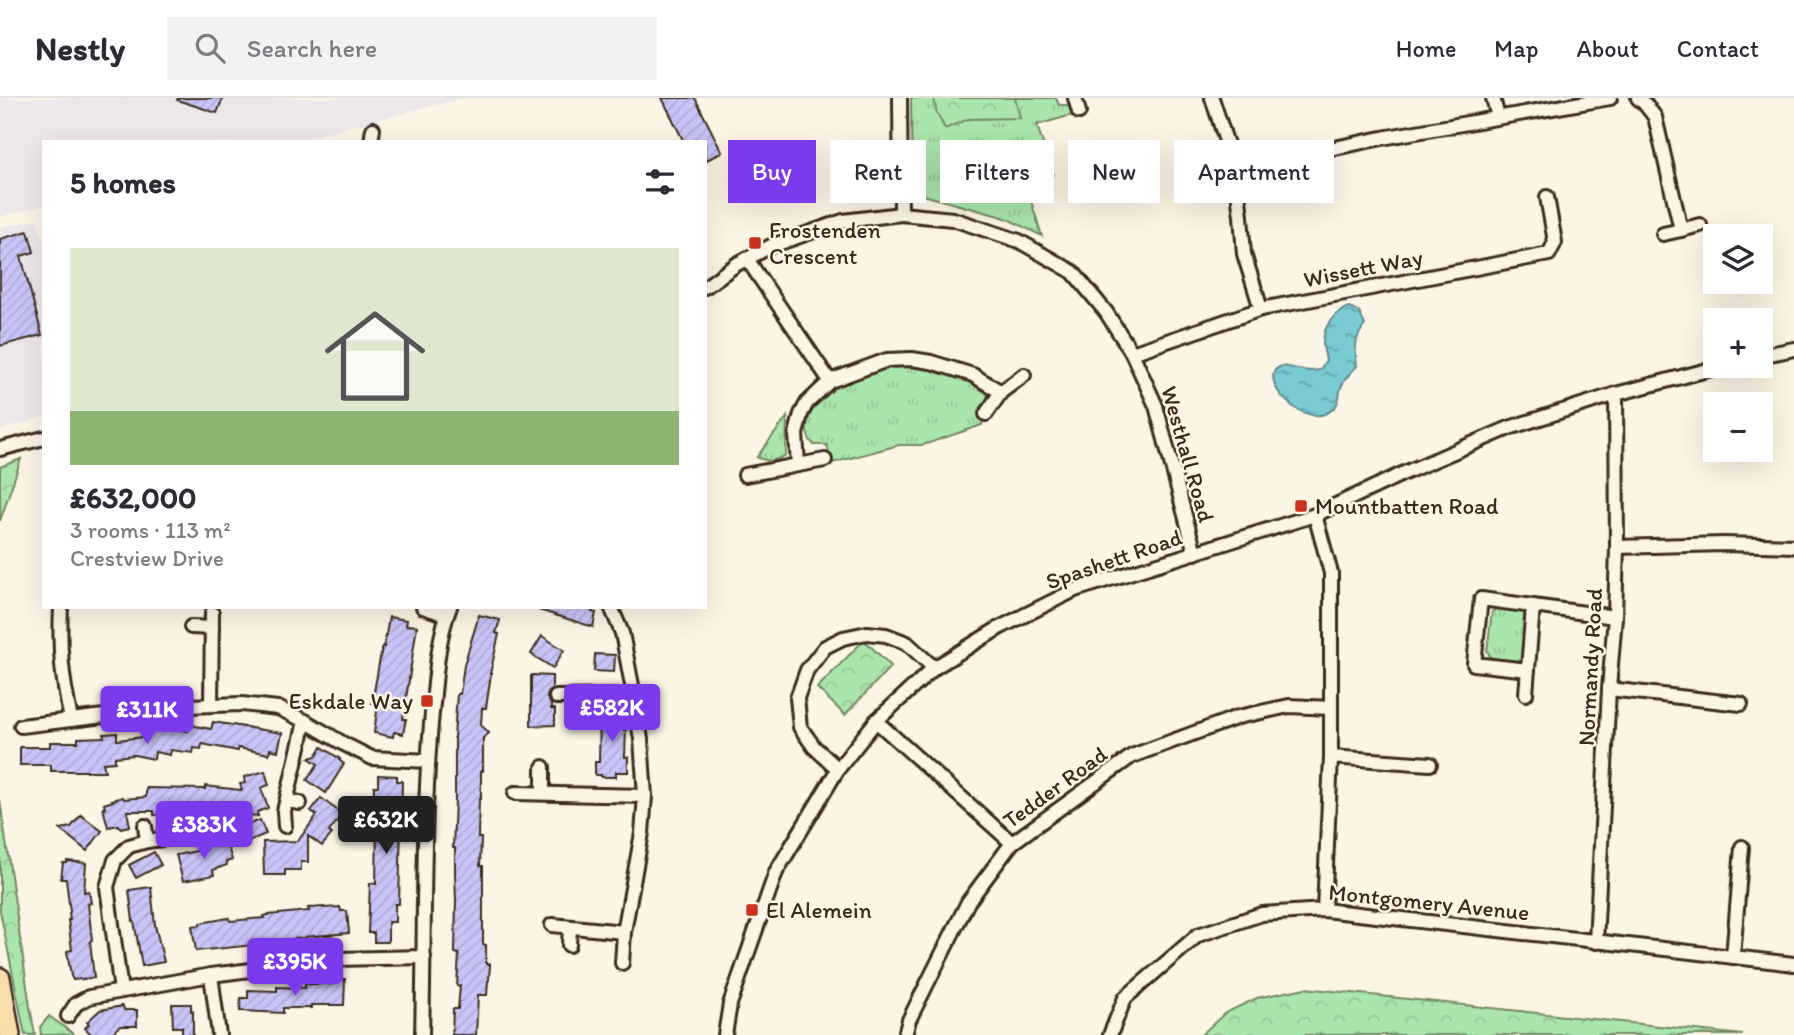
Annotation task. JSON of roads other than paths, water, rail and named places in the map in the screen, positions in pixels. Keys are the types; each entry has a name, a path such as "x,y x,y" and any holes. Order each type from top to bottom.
{"highway":[{"path":"0,978 10,1035"}],"street":[{"path":"900,98 901,214"},
{"path":"1075,98 1079,111"},
{"path":"1212,98 1226,140"},
{"path":"1493,98 1498,117"},
{"path":"1334,148 1610,98"},
{"path":"1638,98 1655,117 1681,230"},
{"name":"Wissett Way","path":"1132,353 1261,309 1549,254 1555,242 1547,197"},
{"path":"1239,203 1244,254 1261,309"},
{"name":"Westhall Road","path":"707,286 771,246 843,221 901,214 953,219 1019,241 1073,272 1106,312 1132,353 1156,406 1195,553"},
{"path":"1663,234 1700,225"},
{"path":"747,259 830,381"},
{"path":"1773,353 1794,349"},
{"path":"798,465 796,434 807,403 830,381 887,360 912,359 931,362 973,375 1001,392"},
{"name":"Spashett Road","path":"725,1035 730,1004 776,872 838,769 876,722 934,668 999,628 1075,590 1315,515 1509,428 1616,394 1703,371"},
{"path":"985,414 1001,392 1024,375"},
{"name":"Normandy Road","path":"1596,942 1615,617 1616,394"},
{"path":"0,449 42,438"},
{"path":"745,475 825,460"},
{"path":"1315,515 1331,573 1331,757 1324,910"},
{"path":"1617,547 1724,544 1794,546"},
{"path":"1528,670 1475,663 1481,599 1615,617"},
{"path":"1526,694 1533,606"},
{"path":"61,609 60,653 63,685 71,719"},
{"path":"612,609 622,633 634,696 641,739 645,796 642,833 624,932 622,963"},
{"path":"422,1035 428,761 438,658 449,611"},
{"path":"211,705 212,613"},
{"path":"191,627 212,628"},
{"path":"838,769 814,747 800,727 797,698 807,670 825,647 843,638 867,633 886,635 907,643 934,668"},
{"path":"1609,689 1741,704"},
{"path":"556,697 634,696"},
{"path":"21,726 242,704 278,709 372,758 428,761"},
{"name":"Tedder Road","path":"905,1035 909,1020 968,902 1012,843 1132,756 1238,717 1289,706 1331,708"},
{"path":"285,826 285,811 305,721"},
{"path":"876,722 1012,843"},
{"path":"1331,757 1430,764"},
{"path":"543,767 543,793"},
{"path":"515,793 645,796"},
{"path":"287,801 300,803"},
{"path":"145,826 147,841"},
{"path":"121,991 107,887 115,860 129,846 170,838"},
{"path":"1733,957 1742,847"},
{"name":"Montgomery Avenue","path":"1110,1035 1125,998 1198,935 1262,914 1324,910 1400,917 1794,964"},
{"path":"552,925 624,932"},
{"path":"569,945 570,926"},
{"path":"68,1016 76,1004 89,997 211,975 337,959 424,957"},
{"path":"211,975 219,1035"}],"water":[{"path":"1349,307 1359,312 1365,325 1356,344 1357,366 1343,383 1334,408 1322,415 1310,415 1286,401 1278,391 1274,372 1282,366 1309,371 1320,370 1326,360 1323,343 1327,326 1334,316"}],"place":[{"name":"Frostenden Crescent","path":"755,243"},
{"name":"Mountbatten Road","path":"1301,506"},
{"name":"Eskdale Way","path":"427,701"},
{"name":"El Alemein","path":"752,910"}]}
